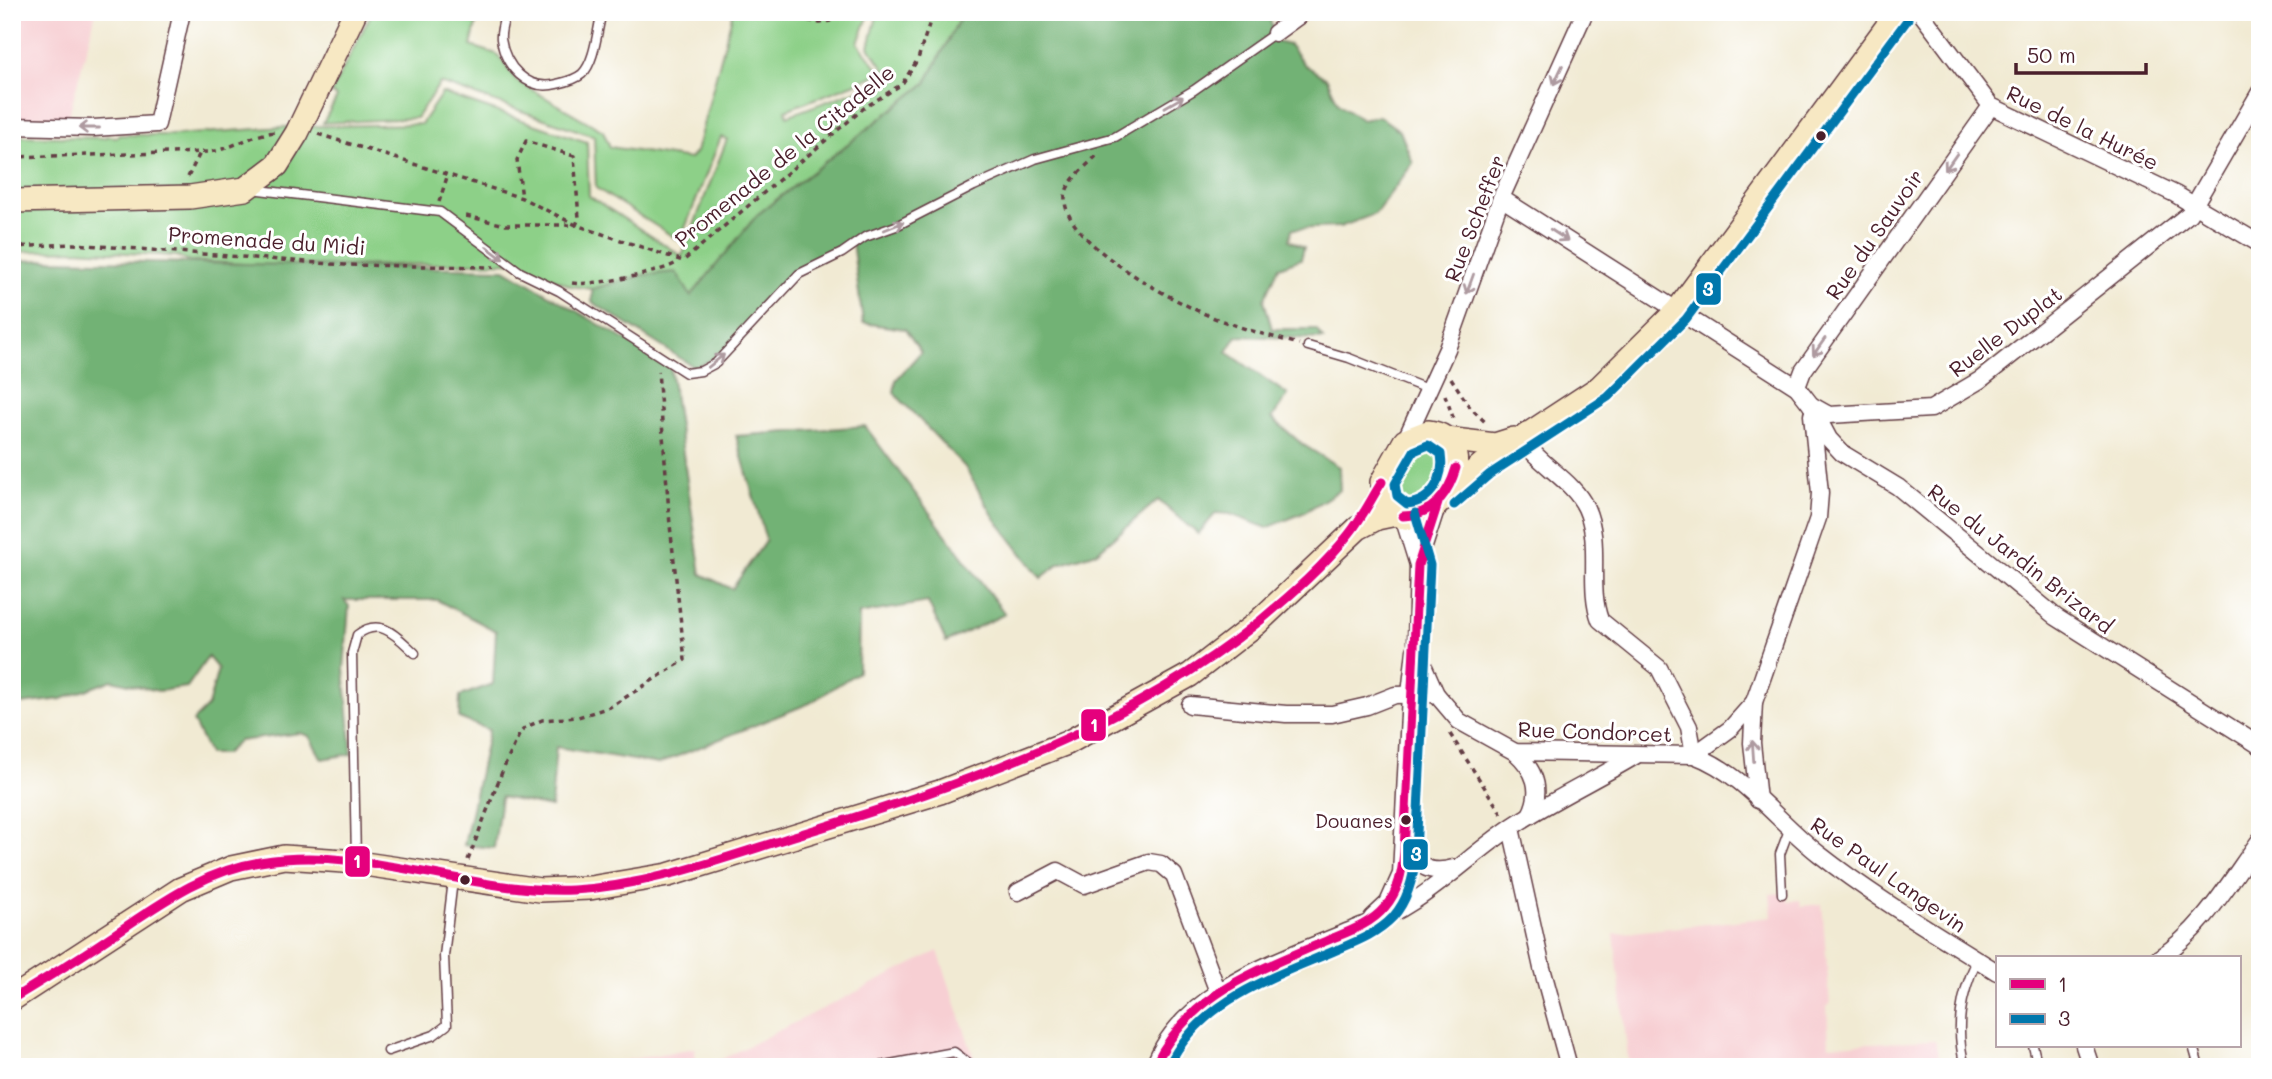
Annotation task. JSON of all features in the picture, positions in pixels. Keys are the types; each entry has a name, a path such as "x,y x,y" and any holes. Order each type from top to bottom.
{"main road":[{"path":"12,201 190,197 245,189 277,165 297,133 355,12"},
{"path":"12,999 181,889 231,868 284,857 356,863 540,890 625,884 668,875 940,792 1067,743 1152,697 1214,658 1266,615 1347,537 1369,521 1400,515 1426,514 1465,477 1600,387 1676,311 1898,12"},
{"path":"1347,537 1405,441 1428,432 1454,434 1495,445 1521,438"},
{"path":"1442,499 1456,469 1454,434"},
{"path":"1382,482 1382,496 1400,515"}],"street":[{"path":"12,126 93,128 157,124 183,12"},
{"path":"1275,33 1304,12"},
{"name":"Rue Scheffer","path":"1405,441 1447,349 1501,198 1585,12"},
{"name":"Rue de la Hurée","path":"1920,12 1991,106 2195,205 2260,244"},
{"name":"Ruelle Duplat","path":"1811,405 1829,415 1931,409 1990,372 2183,220 2195,205 2260,92"},
{"name":"Rue du Sauvoir","path":"1797,387 1802,371 1991,106"},
{"name":"Rue du Jardin Brizard","path":"1501,198 1797,387 1811,405 1829,439 1842,453 1898,487 2056,617 2260,746"},
{"path":"1758,800 1752,743 1754,702 1818,518 1820,493 1811,405"},
{"path":"1521,438 1540,463 1570,485 1585,507 1592,530 1600,620 1659,668 1689,727 1694,755 1730,729 1754,702"},
{"name":"Rue Condorcet","path":"1442,499 1418,565 1416,640 1421,660 1436,694 1446,708 1475,732 1515,752 1694,755"},
{"name":"Rue Condorcet","path":"1400,515 1418,565"},
{"path":"1154,1067 1159,1054 1182,1020 1218,992 1361,926 1379,914 1395,892 1401,874 1405,827 1410,694 1416,640"},
{"path":"1190,705 1286,714 1332,714 1367,706 1395,695 1436,694"},
{"path":"1515,752 1532,771 1537,784 1538,797 1530,815"},
{"name":"Rue Paul Langevin","path":"1694,755 1716,765 1789,830 1885,902 1996,971"},
{"path":"1361,926 1383,920 1409,905 1530,815 1636,756"},
{"path":"1405,827 1409,850 1418,864 1434,871 1456,868"},
{"path":"1511,828 1542,968 1569,1067"},
{"path":"2166,956 2202,919 2260,840"},
{"path":"1018,892 1058,872 1084,885 1149,862 1161,864 1174,875 1218,992"},
{"path":"2085,1048 2091,1067"}],"lane":[{"path":"506,12 501,37 507,59 517,74 545,87 571,80 583,73 589,63 602,12"},
{"path":"245,189 438,212 520,272 559,291 686,373 701,372 716,363 799,274 842,253 865,237 896,226 974,186 1035,159 1115,137 1194,90 1275,33"},
{"path":"1308,346 1427,389"},
{"path":"356,863 352,653 357,635 375,626 388,629 415,653"},
{"path":"1782,894 1780,854 1789,830"},
{"path":"388,1051 434,1035 447,1025 444,956 454,877"},
{"path":"1965,1067 1957,1038 1967,981 1977,960"},
{"path":"2033,1048 2038,1067"},
{"path":"2194,1048 2199,1067"},
{"path":"874,1067 954,1052 974,1067"}],"path":[{"path":"769,12 820,23 830,21 836,12"},
{"name":"Promenade de la Citadelle","path":"12,157 201,152 228,149 261,134 316,134 522,198 576,225 680,261 690,258 864,108 902,84 918,59 933,12"},
{"path":"1115,137 1069,183 1065,195 1065,209 1083,238 1173,298 1209,316 1252,332 1308,346"},
{"path":"522,198 517,160 526,141 574,156 579,218 576,225"},
{"path":"188,176 201,152"},
{"path":"438,212 448,174"},
{"name":"Promenade de la Citadelle","path":"438,212 506,225 576,225"},
{"name":"Promenade du Midi","path":"12,247 74,244 345,265 503,267 520,272"},
{"path":"538,281 591,285 626,275 667,270 680,261"},
{"path":"485,881 487,864 466,860 520,733 541,720 578,717 610,707 685,660 670,525 657,355"},
{"path":"1454,434 1446,404 1448,376 1469,406 1491,427 1495,445"},
{"path":"1446,708 1449,734 1511,828"}],"shaded area":[{"path":"17,12 96,12 68,119 12,118 12,33"},
{"path":"1787,893 1788,901 1800,900 1801,906 1822,904 1830,1005 1827,1006 1829,1045 1935,1040 1941,1067 1629,1067 1614,934 1772,917 1770,894"},
{"path":"938,951 977,1067 706,1067"},
{"path":"695,1048 696,1067 593,1067 594,1066"}],"green space":[{"path":"372,12 479,12 471,46 497,54 517,81 603,131 610,147 690,159 696,152 733,12 870,12 858,43 882,73 786,110 787,116 891,78 869,47 878,12 963,12 926,83 757,215 691,297 643,275 592,289 571,286 516,262 300,267 189,261 177,256 76,250 12,252 12,136 106,138 119,135 174,135 284,127 421,124 442,93 587,142 589,196 682,256 727,139 721,137 680,241 596,188 594,136 440,83 416,118 323,123 337,97 331,93"},
{"path":"963,12 1268,12 1276,42 1289,45 1305,65 1327,79 1338,103 1362,120 1379,116 1400,131 1413,163 1375,214 1340,227 1292,229 1289,240 1304,247 1301,259 1279,267 1264,300 1272,329 1316,329 1323,339 1237,336 1227,352 1288,395 1272,418 1302,444 1339,467 1340,490 1303,513 1267,528 1230,514 1216,513 1198,534 1158,500 1097,552 1059,564 1041,578 994,517 965,467 894,393 896,380 921,352 905,329 863,323 852,242 783,284 732,343 721,353 694,367 592,302 592,289 643,275 676,272 691,296 757,215 926,83"},
{"path":"12,261 505,269 670,366 701,574 732,589 766,540 736,436 865,426 1005,614 946,642 928,602 859,614 858,672 810,703 658,764 556,747 551,807 501,797 494,848 464,845 489,730 459,718 460,696 493,684 496,631 437,600 344,600 349,606 344,669 352,754 322,759 309,736 300,733 239,741 225,754 209,754 193,721 208,706 218,669 208,657 187,687 158,691 112,680 62,699 12,705"},
{"path":"1431,441 1450,458 1436,494 1411,512 1389,488 1413,444"}],"transit line":[{"name":"3","path":"1454,505 1490,474 1608,397 1686,319 1908,19"},
{"name":"3","path":"1428,445 1441,454 1439,479 1423,499 1407,504 1397,496 1395,484 1414,451 1428,445"},
{"name":"1","path":"1403,516 1423,512 1438,502 1449,487 1456,468"},
{"name":"1","path":"12,999 181,891 219,873 260,862 300,858 339,859 495,885 573,890 603,887 632,883 719,860 865,814 985,772 1100,722 1156,692 1210,658 1261,620 1318,568 1354,528 1382,482"},
{"name":"1","path":"1154,1067 1186,1020 1205,1003 1250,975 1365,923 1379,913 1394,894 1401,874 1404,852 1418,565 1438,503"},
{"name":"3","path":"1168,1067 1181,1044 1218,1008 1262,982 1373,933 1393,917 1407,895 1416,853 1430,565 1415,513"}],"place":[{"name":"Douanes","path":"1406,820"}]}
